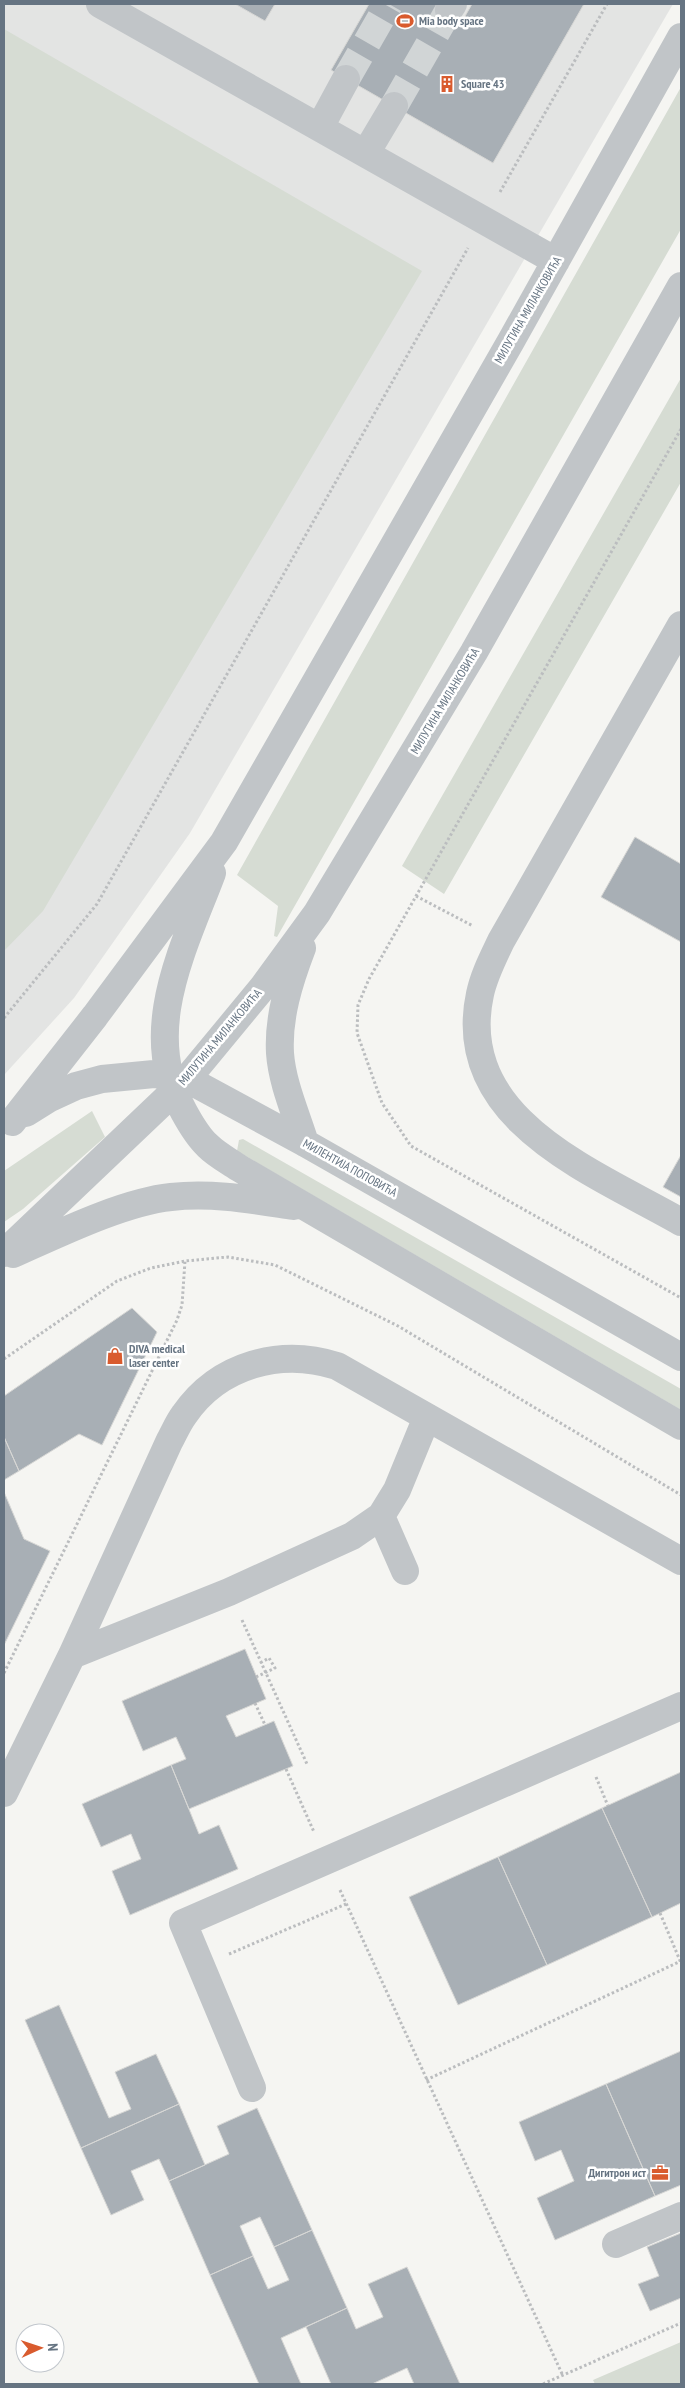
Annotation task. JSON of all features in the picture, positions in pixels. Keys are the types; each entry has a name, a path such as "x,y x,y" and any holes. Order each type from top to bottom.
{"street":[{"path":"100,4 485,219 556,261"},
{"name":"МИЛУТИНА МИЛАНКОВИЋА","path":"8,1125 95,1016 224,842 556,261 681,37"},
{"path":"320,127 346,79"},
{"path":"366,153 394,106"},
{"name":"МИЛУТИНА МИЛАНКОВИЋА","path":"176,1082 263,987 317,913 474,652 681,286"},
{"path":"681,625 501,941 484,977 479,995 478,1020 479,1049 492,1086 500,1100 511,1113 539,1138 565,1156 681,1222"},
{"name":"МИЛУТИНА МИЛАНКОВИЋА","path":"224,842 184,946 164,1017 164,1042 187,1118 209,1147 239,1168 308,1208"},
{"path":"305,1143 280,1055 281,1028 284,1004 294,970 317,913"},
{"name":"МИЛЕНТИЈА ПОПОВИЋА","path":"8,1125 50,1098 76,1086 102,1079 131,1075 176,1082 305,1143 681,1357"},
{"path":"4,1253 176,1082"},
{"path":"4,1258 97,1218 172,1196 251,1200 308,1208 681,1426"},
{"path":"4,1793 72,1655 169,1442 184,1415 197,1400 232,1372 266,1360 310,1358 337,1366 681,1561"},
{"path":"72,1655 229,1592 352,1536 381,1516 397,1490 427,1417"},
{"path":"381,1516 405,1571"},
{"path":"252,2088 182,1923 681,1706"},
{"path":"616,2244 681,2216"}],"path":[{"path":"4,1018 97,904 607,4"},
{"path":"681,429 369,979 358,1005 357,1033 382,1102 411,1146 681,1298"},
{"path":"416,896 501,941"},
{"path":"4,1359 118,1281 150,1268 185,1261 228,1257 275,1265 398,1326 681,1495"},
{"path":"4,1673 177,1320 182,1305 185,1261"},
{"path":"229,1592 307,1764"},
{"path":"256,1677 275,1668 269,1658 260,1663"},
{"path":"255,1703 265,1725"},
{"path":"201,1966 346,1904 563,2376"},
{"path":"426,2080 681,1962 660,1913"},
{"path":"543,2384 681,2323"}],"shaded area":[{"path":"4,4 673,4 190,833 74,998 4,1075"},
{"path":"4,29 422,271 43,911 4,951"},
{"path":"681,87 681,229 277,937 274,936 278,906 237,875"},
{"path":"681,378 681,482 444,894 402,866"},
{"path":"92,1111 105,1137 23,1209 4,1222 4,1171"},
{"path":"243,1139 681,1389 681,1410 237,1151 239,1140"},
{"path":"681,2342 681,2384 595,2384 593,2380"}],"building":[{"path":"235,4 275,4 265,21"},
{"name":"Square 43","path":"369,4 438,4 464,18 472,4 584,4 493,163 331,70"},
{"path":"635,837 681,864 681,942 601,897"},
{"path":"681,1155 681,1197 663,1187"},
{"path":"132,1308 157,1332 102,1445 79,1434 19,1471 4,1437 4,1396"},
{"path":"4,1437 19,1471 4,1480"},
{"path":"4,1492 24,1539 50,1551 4,1645"},
{"path":"245,1649 266,1699 226,1716 236,1737 274,1721 293,1766 189,1809 171,1765 186,1759 176,1737 143,1751 122,1701"},
{"path":"171,1765 199,1834 219,1825 238,1869 130,1915 112,1871 141,1859 131,1834 101,1847 82,1804"},
{"path":"681,1772 681,1903 652,1917 602,1808"},
{"path":"602,1808 652,1917 547,1965 498,1857"},
{"path":"498,1857 547,1965 458,2005 409,1897"},
{"path":"59,2005 109,2118 131,2109 115,2072 156,2054 179,2104 81,2148 25,2020"},
{"path":"681,2051 681,2185 655,2196 606,2084"},
{"path":"606,2084 655,2196 555,2240 537,2198 574,2181 561,2150 535,2161 519,2122"},
{"path":"179,2104 205,2165 169,2181 159,2159 131,2171 144,2200 111,2215 81,2148"},
{"path":"257,2108 312,2230 274,2247 260,2217 240,2226 253,2256 210,2275 169,2181 229,2154 217,2126"},
{"path":"312,2230 347,2308 281,2338 301,2384 259,2384 210,2275 253,2256 268,2289 289,2280 274,2247"},
{"path":"681,2233 681,2298 650,2311 638,2284 659,2276 647,2247"},
{"path":"407,2267 460,2384 414,2384 407,2368 372,2384 331,2384 306,2327 347,2308 356,2329 383,2317 368,2284"}],"tunnel":[{"path":"346,79 389,4"},
{"path":"394,106 449,10"}],"place":[{"name":"Mia body space","path":"405,21"},
{"name":"Square 43","path":"447,84"},
{"name":"DIVA medical laser center","path":"115,1356"},
{"name":"Дигитрон ист","path":"660,2173"}]}
